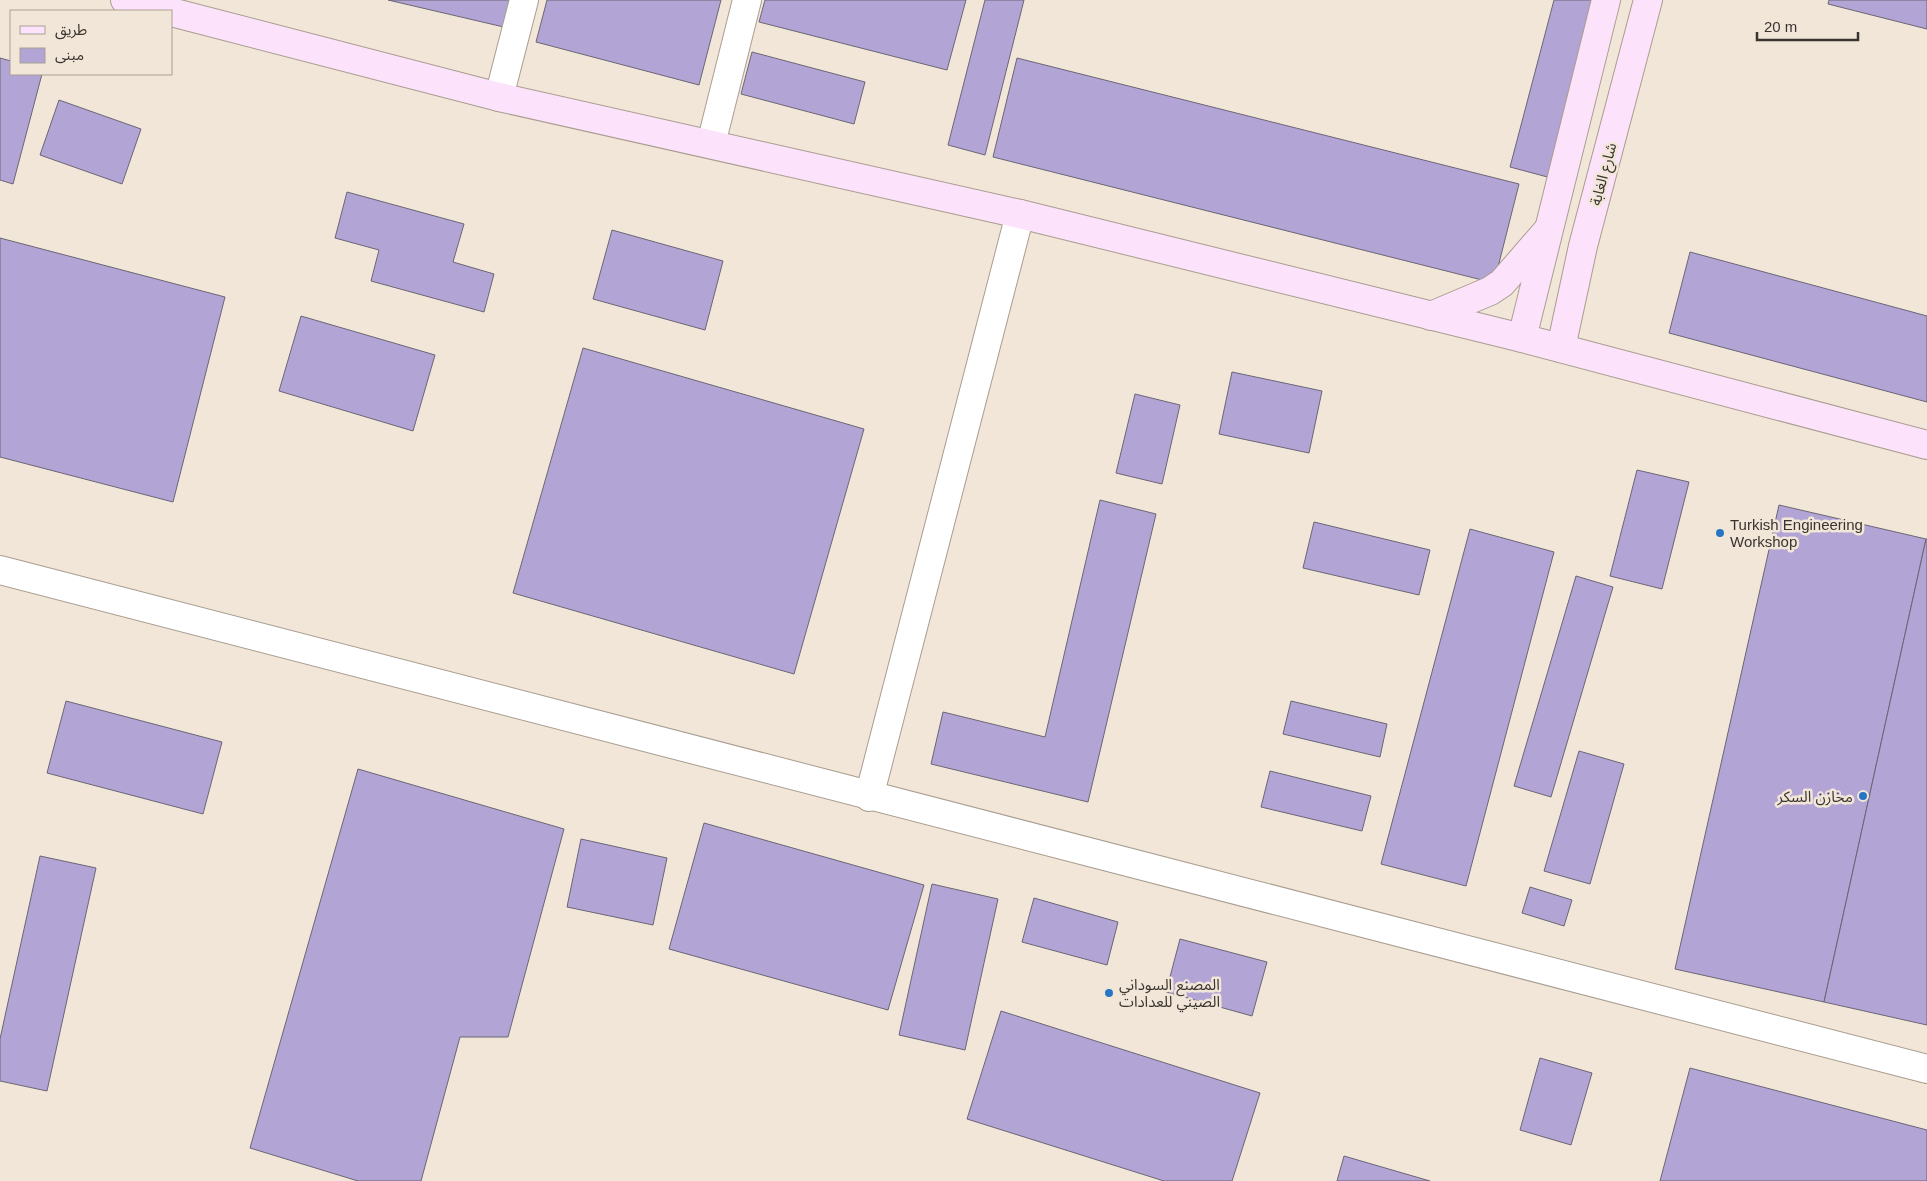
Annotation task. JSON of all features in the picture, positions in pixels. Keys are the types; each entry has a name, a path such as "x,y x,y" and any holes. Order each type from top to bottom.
{"street":[{"path":"499,97 524,0"},
{"path":"711,144 747,0"},
{"path":"1522,338 1606,0"},
{"name":"شارع الغابة","path":"1561,348 1586,237 1648,0"},
{"path":"172,12 499,97 1020,214 1522,338 1927,446"},
{"path":"869,797 1020,214"},
{"path":"1431,316 1474,300 1496,287 1549,228"},
{"path":"0,570 869,797 1927,1069"}],"building":[{"path":"388,0 514,0 508,28"},
{"path":"547,0 721,0 699,85 536,42"},
{"path":"765,0 966,0 947,70 759,22"},
{"path":"985,0 1024,0 985,155 948,145"},
{"path":"1554,0 1602,0 1555,179 1510,167"},
{"path":"1829,0 1927,0 1927,29 1828,4"},
{"path":"752,52 865,82 854,124 741,94"},
{"path":"0,58 10,61 10,75 42,75 13,184 0,180"},
{"path":"1017,58 1519,184 1494,283 993,157"},
{"path":"59,100 141,129 122,184 40,155"},
{"path":"347,192 464,224 453,262 494,274 484,312 371,281 379,250 335,238"},
{"path":"612,230 723,261 705,330 593,299"},
{"path":"0,238 225,297 173,502 0,457"},
{"path":"1690,252 1927,316 1927,402 1669,333"},
{"path":"301,316 435,355 413,431 279,391"},
{"path":"583,348 864,429 794,674 513,593"},
{"path":"1232,372 1322,391 1309,453 1219,434"},
{"path":"1135,394 1180,405 1162,484 1116,473"},
{"path":"1637,470 1689,482 1662,589 1610,576"},
{"path":"1100,500 1156,514 1088,802 931,764 943,712 1045,737"},
{"path":"1779,505 1926,539 1824,1002 1675,969"},
{"path":"1314,522 1430,550 1419,595 1303,568"},
{"path":"1470,529 1554,552 1466,886 1381,864"},
{"path":"1927,539 1927,1025 1824,1002"},
{"path":"1576,576 1613,587 1551,797 1514,786"},
{"path":"66,701 222,742 203,814 47,773"},
{"path":"1291,701 1387,724 1380,757 1283,734"},
{"path":"1579,751 1624,764 1590,884 1544,871"},
{"path":"358,769 564,829 508,1037 460,1037 421,1181 358,1181 250,1148"},
{"path":"1270,771 1371,796 1362,831 1261,807"},
{"path":"704,823 924,885 888,1010 669,949"},
{"path":"581,839 667,858 653,925 567,907"},
{"path":"40,856 96,868 47,1091 0,1081 0,1039"},
{"path":"932,884 998,899 965,1050 899,1035"},
{"path":"1530,887 1572,900 1564,926 1522,913"},
{"path":"1034,898 1118,922 1107,965 1022,942"},
{"path":"1180,939 1267,962 1252,1016 1166,992"},
{"path":"1001,1011 1260,1093 1232,1181 1164,1181 967,1119"},
{"path":"1540,1058 1592,1073 1571,1145 1520,1130"},
{"path":"1690,1068 1927,1130 1927,1181 1660,1181"},
{"path":"1344,1156 1430,1181 1337,1181"}],"place":[{"name":"Turkish Engineering Workshop","path":"1720,533"},
{"name":"مخازن السكر","path":"1863,796"},
{"name":"المصنع السوداني الصيني للعدادات","path":"1109,993"}]}
